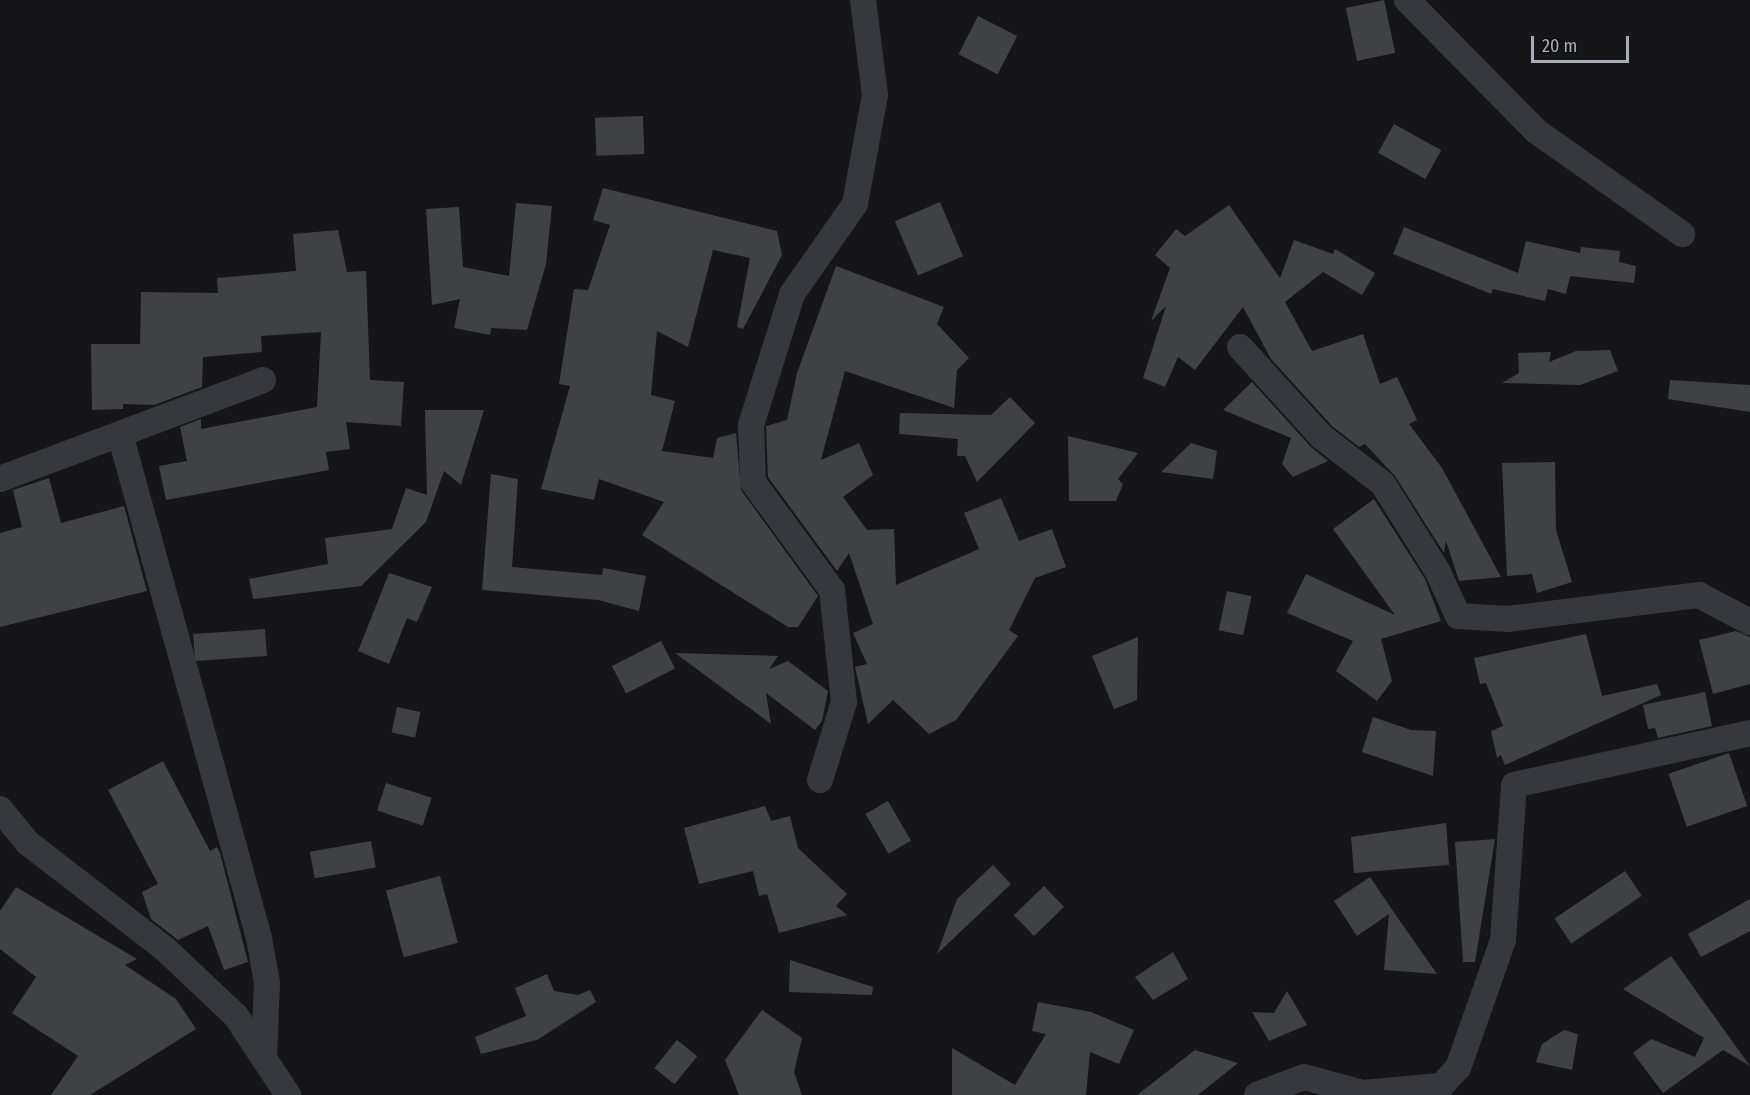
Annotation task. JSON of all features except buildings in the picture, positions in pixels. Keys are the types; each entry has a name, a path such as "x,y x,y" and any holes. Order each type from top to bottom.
{"street":[{"path":"820,780 844,702 832,590 753,482 751,425 792,294 855,204 875,95 863,0"},
{"path":"1407,0 1536,131 1682,234"},
{"path":"1240,347 1322,437 1383,484 1438,572 1458,616 1509,619 1699,595 1750,622"},
{"path":"0,479 263,380"},
{"path":"120,434 259,938 267,983 264,1059"},
{"path":"1257,1095 1304,1077 1363,1093 1441,1086 1458,1068 1503,940 1514,785 1750,733"},
{"path":"0,809 28,843 164,948 236,1016 288,1095"}]}
